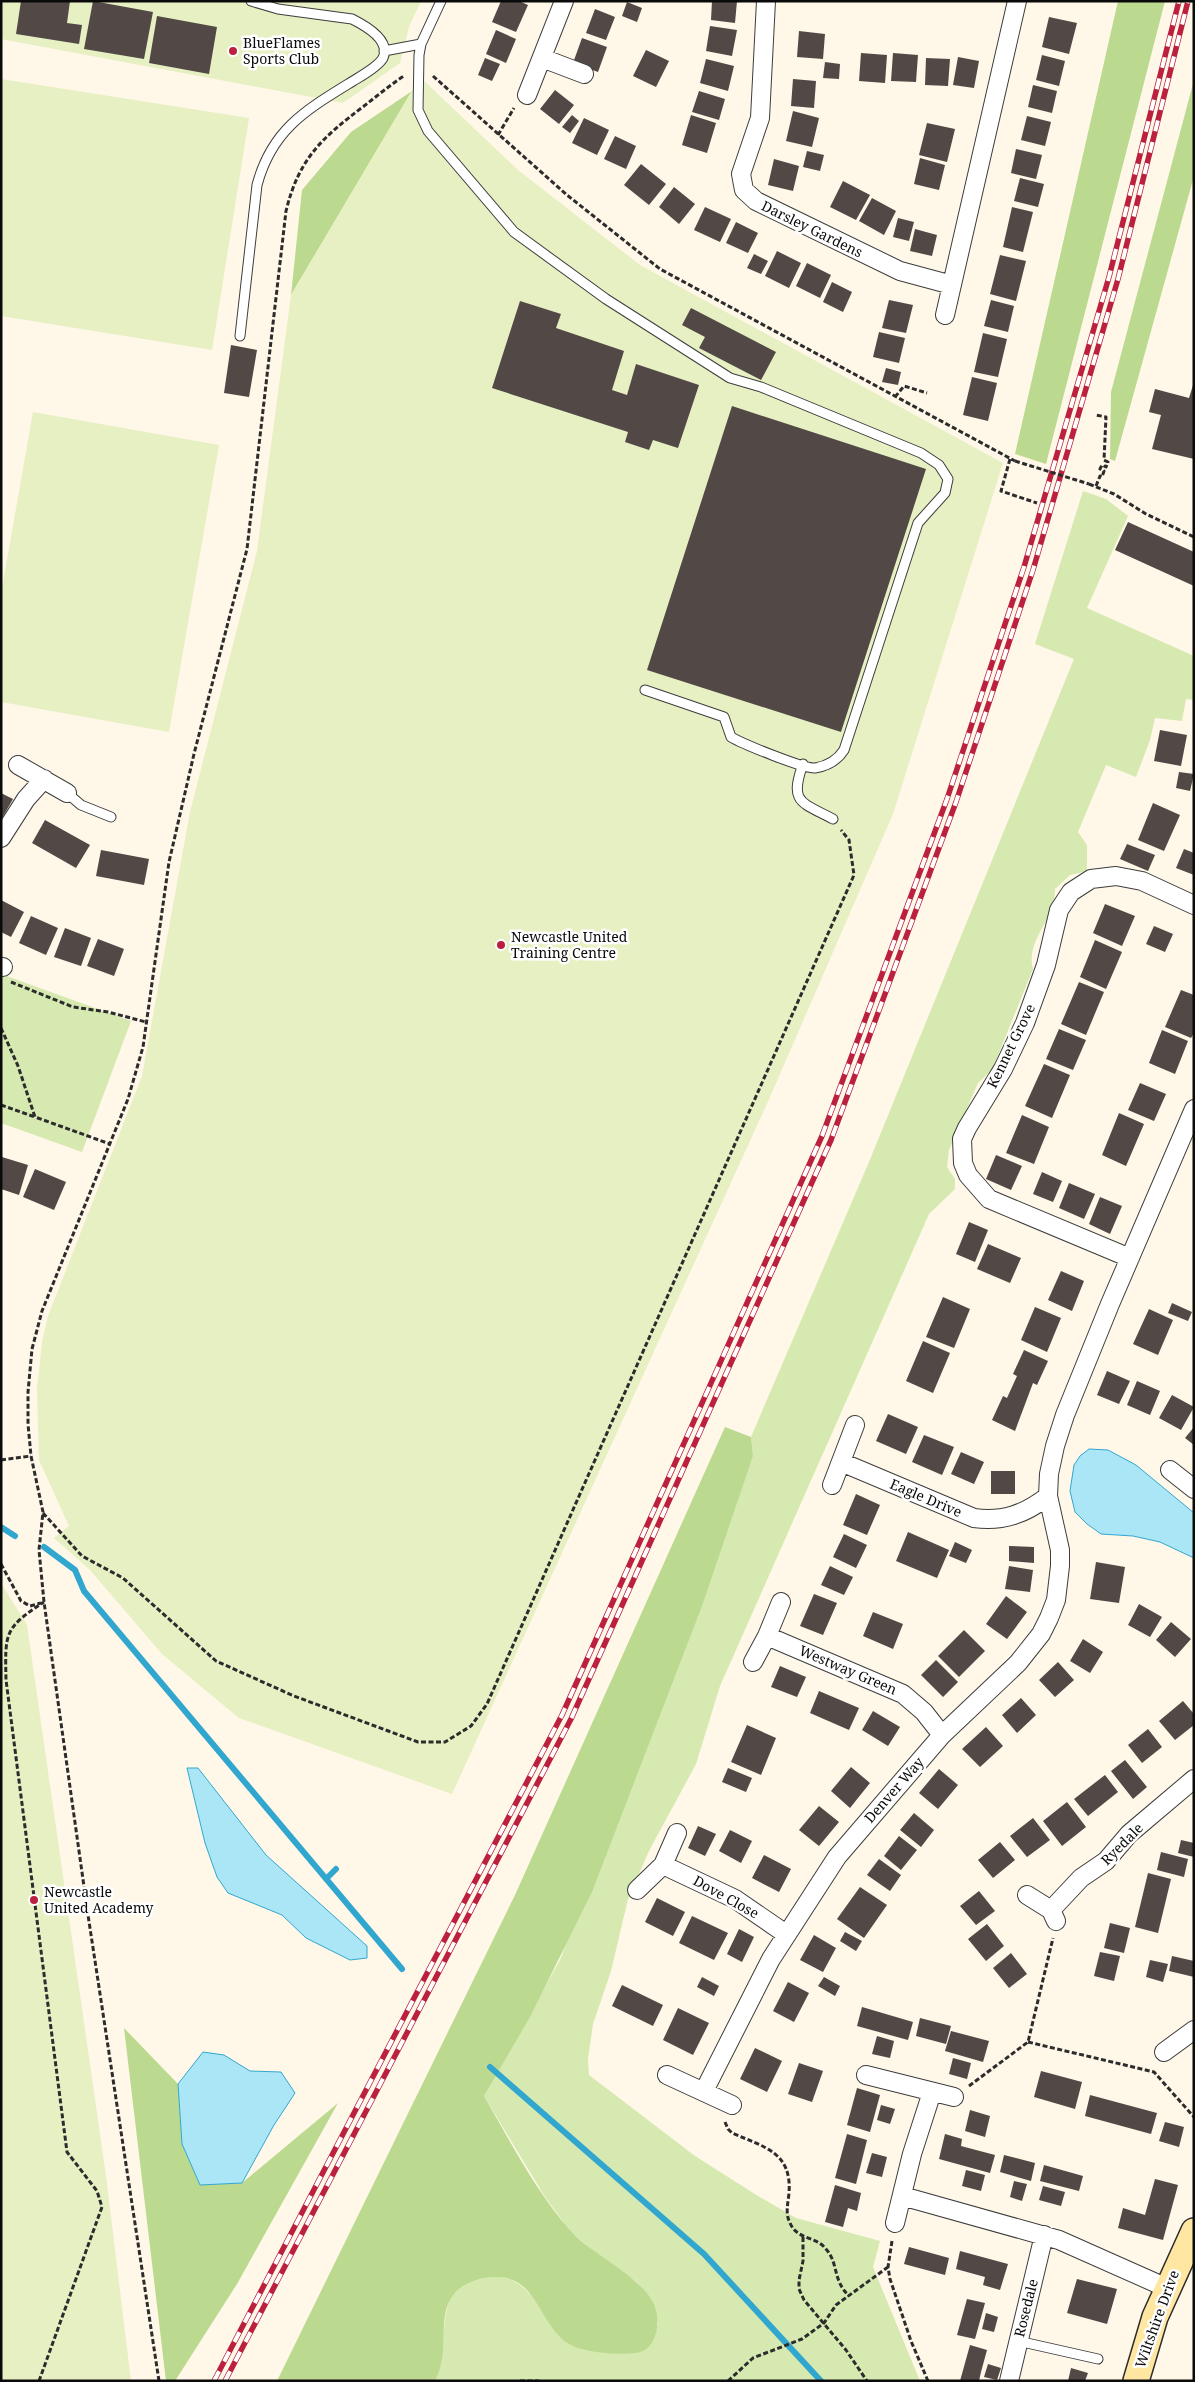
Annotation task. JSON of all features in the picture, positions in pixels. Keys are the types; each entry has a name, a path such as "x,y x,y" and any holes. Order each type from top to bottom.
{"street":[{"path":"527,96 564,1"},
{"name":"Darsley Gardens","path":"766,1 762,102 757,128 741,174 744,190 756,201 885,264 915,276 952,285"},
{"path":"945,316 1017,1"},
{"path":"542,58 584,74"},
{"path":"18,764 67,793"},
{"path":"1,838 26,799 44,779"},
{"name":"Kennet Grove","path":"1130,1258 989,1199 968,1175 963,1163 962,1139 1003,1070 1018,1039 1040,983 1059,910 1071,892 1091,879 1116,876 1142,881 1194,905"},
{"name":"Denver Way","path":"704,2091 786,1934 837,1858 942,1735 1018,1663 1035,1642 1049,1618 1059,1582 1060,1550 1048,1496 1052,1460 1066,1415 1130,1258 1194,1109"},
{"path":"832,1484 855,1425"},
{"name":"Eagle Drive","path":"841,1462 974,1518 987,1520 1013,1516 1031,1509 1048,1496"},
{"path":"1170,1470 1194,1489"},
{"path":"753,1662 782,1602"},
{"name":"Westway Green","path":"767,1636 903,1694 924,1712 942,1735"},
{"name":"Ryedale","path":"1053,1916 1081,1878 1106,1861 1129,1834 1194,1778"},
{"path":"637,1890 664,1865 677,1833"},
{"name":"Dove Close","path":"664,1865 735,1900 786,1934"},
{"path":"1027,1895 1053,1916"},
{"path":"1164,2052 1194,2030"},
{"path":"667,2075 732,2105"},
{"path":"866,2075 954,2097"},
{"path":"895,2223 912,2154 932,2092"},
{"path":"902,2196 1044,2235 1077,2246 1167,2288"},
{"name":"Wiltshire Drive","path":"1136,2381 1144,2349 1167,2288 1194,2231"},
{"name":"Rosedale","path":"1009,2381 1044,2235"}],"lane":[{"path":"240,336 257,185 263,162 290,125 318,103 361,76 382,58 384,51 383,44 377,36 363,24 352,19 278,9 251,1"},
{"path":"441,1 421,44 418,69 418,110 422,121 514,232 606,299 730,378 761,387 921,453 933,460 945,472 948,478 946,493 918,523 844,750 838,759 827,765 813,768 745,745 731,737 724,717 646,690"},
{"path":"384,51 421,44"},
{"path":"803,764 796,787 799,799 807,806 833,819"},
{"path":"67,793 81,805 111,817"},
{"path":"1018,2340 1098,2359"}],"path":[{"path":"159,2381 88,1915 44,1602 39,1550 43,1512 31,1456 28,1392 32,1349 42,1311 137,1073 169,862 179,815 247,549 286,211 292,186 314,149 332,130 402,77 418,69 437,79 567,195 660,269 1010,459 1096,486 1171,527 1194,537"},
{"path":"498,135 519,100 527,96"},
{"path":"895,397 904,386 927,393"},
{"path":"1096,415 1106,417 1104,460 1108,462 1106,466 1102,465 1100,469 1104,471 1096,486"},
{"path":"1010,459 1002,491 1037,504"},
{"path":"43,1512 82,1556 124,1578 216,1662 294,1696 418,1742 445,1742 471,1726 487,1704 854,874 849,840 833,819"},
{"path":"5,972 73,1007 108,1012 146,1022"},
{"path":"2,1031 18,1066 35,1117"},
{"path":"1,1105 110,1144"},
{"path":"1,1460 31,1456"},
{"path":"1,1564 21,1601 30,1606 44,1602"},
{"path":"40,2381 102,2207 97,2191 67,2152 6,1680 5,1648 12,1626 44,1602"},
{"path":"954,2097 1028,2042 1052,1944 1053,1916"},
{"path":"1028,2042 1154,2072 1194,2116"},
{"path":"732,2105 726,2119 728,2130 777,2154 786,2167 789,2184 787,2215 794,2229 803,2237 825,2246 831,2254 840,2287 849,2296"},
{"path":"895,2223 888,2268 911,2341 928,2381"},
{"path":"803,2237 800,2290 804,2300 824,2323 867,2381"},
{"path":"728,2381 753,2358 802,2339 824,2323 836,2305 888,2268"},
{"path":"520,2381 539,2381"}],"green space":[{"name":"BlueFlames Sports Club","path":"1,1 421,1 409,27 400,63 343,103 1,39"},
{"path":"1118,1 1165,1 1046,464 1015,454"},
{"name":"Newcastle United Training Centre","path":"420,77 518,170 640,265 1003,463 893,814 770,1097 452,1794 239,1718 162,1654 90,1570 54,1538 69,1526 39,1460 37,1389 42,1342 48,1316 142,1076 190,812 257,551 291,295"},
{"path":"1,79 249,118 212,350 1,316"},
{"path":"1194,80 1194,176 1115,461 1110,459 1111,392"},
{"path":"412,91 291,295 302,190 351,132"},
{"path":"33,412 219,445 169,732 1,702 1,594"},
{"path":"1083,491 1106,499 1128,516 1087,608 1194,656 1194,700 1186,699 1182,721 1155,718 1150,740 1136,777 1106,765 1078,832 1087,845 1087,871 1070,875 1055,889 1050,911 1033,949 1033,969 992,1070 978,1083 949,1150 947,1167 955,1179 955,1189 929,1214 720,1686 696,1764 649,1851 628,1899 611,1971 593,2024 588,2059 589,2075 695,2156 758,2196 796,2218 880,2241 873,2267 920,2381 435,2381 443,2351 446,2312 451,2298 463,2286 474,2280 489,2276 502,2277 524,2288 541,2308 555,2331 658,2325 654,2304 638,2283 604,2260 570,2231 545,2197 484,2096 560,1960 753,1456 751,1437 869,1162 1074,659 1035,644"},
{"path":"1,974 131,1021 82,1152 1,1123"},
{"path":"725,1427 751,1437 753,1456 702,1606 592,1892 530,2017 484,2096 534,2182 569,2229 647,2293 654,2304 657,2318 656,2333 653,2340 643,2351 636,2353 602,2353 576,2347 559,2336 551,2327 538,2304 522,2286 511,2279 487,2277 465,2285 450,2300 445,2318 442,2360 435,2381 277,2381 515,1895"},
{"name":"Newcastle United Academy","path":"1,1583 27,1625 106,2176 131,2381 1,2381"},
{"path":"124,2028 178,2084 182,2144 200,2185 242,2183 338,2103 237,2284 175,2381 166,2381"}],"water":[{"path":"1089,1449 1108,1450 1136,1465 1194,1513 1194,1558 1160,1542 1133,1536 1101,1534 1075,1512 1070,1491 1074,1465 1080,1456"},
{"path":"187,1768 198,1768 266,1855 367,1946 367,1958 350,1960 306,1938 282,1915 228,1893 217,1877 205,1843"},
{"path":"203,2052 224,2055 250,2071 281,2072 295,2093 274,2125 242,2183 200,2185 182,2144 178,2084"}],"building":[{"path":"21,1 70,1 67,23 82,25 79,44 16,34"},
{"path":"93,1 153,12 144,59 84,49"},
{"path":"501,1 519,1 528,5 516,32 492,22"},
{"path":"712,1 737,1 735,23 711,20"},
{"path":"627,2 642,8 637,22 622,16"},
{"path":"595,9 615,17 606,40 586,33"},
{"path":"157,16 217,27 209,74 149,63"},
{"path":"1049,17 1077,23 1069,54 1042,47"},
{"path":"710,26 737,30 732,56 706,51"},
{"path":"496,30 516,39 506,63 486,54"},
{"path":"799,31 825,34 823,59 797,57"},
{"path":"582,38 607,47 598,72 573,63"},
{"path":"646,50 669,61 656,87 633,76"},
{"path":"861,53 887,55 885,83 859,81"},
{"path":"893,53 918,55 916,82 891,81"},
{"path":"1042,55 1065,61 1059,86 1036,80"},
{"path":"958,57 979,61 974,88 953,85"},
{"path":"485,58 500,64 492,81 478,75"},
{"path":"926,58 950,59 948,86 925,85"},
{"path":"706,59 734,66 728,91 700,83"},
{"path":"825,62 840,64 839,79 823,78"},
{"path":"793,79 816,81 814,108 791,106"},
{"path":"1033,85 1057,91 1052,113 1028,107"},
{"path":"555,90 574,105 559,124 540,109"},
{"path":"699,91 725,99 719,120 692,112"},
{"path":"793,111 819,118 812,147 786,141"},
{"path":"572,115 579,121 570,133 562,127"},
{"path":"691,115 716,123 707,153 682,145"},
{"path":"1027,116 1051,122 1045,146 1021,140"},
{"path":"584,118 609,130 597,155 572,143"},
{"path":"927,123 955,129 947,162 919,155"},
{"path":"615,136 636,146 626,169 604,159"},
{"path":"1016,149 1042,155 1036,179 1011,173"},
{"path":"807,151 824,155 820,171 803,167"},
{"path":"920,158 945,165 939,190 914,184"},
{"path":"774,159 799,166 793,191 768,185"},
{"path":"641,164 666,184 649,205 624,185"},
{"path":"1020,178 1044,184 1038,207 1014,201"},
{"path":"843,181 870,195 856,220 830,207"},
{"path":"674,187 695,204 679,224 659,207"},
{"path":"872,198 896,211 884,235 859,221"},
{"path":"705,207 731,219 720,242 694,230"},
{"path":"1012,207 1033,212 1023,252 1003,247"},
{"path":"898,218 914,222 909,241 893,237"},
{"path":"736,222 758,233 748,253 726,243"},
{"path":"915,229 937,235 932,256 910,251"},
{"path":"777,251 801,263 789,288 765,276"},
{"path":"754,254 768,261 761,274 747,268"},
{"path":"1000,255 1026,261 1016,301 990,294"},
{"path":"807,263 831,275 820,298 796,286"},
{"path":"832,282 852,292 843,312 823,302"},
{"path":"889,300 913,305 906,333 882,328"},
{"path":"991,300 1014,306 1008,332 984,326"},
{"path":"520,301 561,314 556,328 624,351 612,390 627,395 636,364 699,385 678,448 653,440 649,450 625,442 628,432 492,388"},
{"path":"691,308 776,352 761,380 699,348 705,337 682,325"},
{"path":"879,332 905,338 899,363 873,357"},
{"path":"983,333 1007,339 998,377 974,372"},
{"path":"231,345 257,350 249,397 224,393"},
{"path":"886,368 901,372 898,385 882,382"},
{"path":"972,377 997,383 988,421 963,415"},
{"path":"1194,382 1194,459 1152,449 1161,415 1149,412 1155,389 1189,398"},
{"path":"732,406 926,469 841,732 647,670"},
{"path":"1128,522 1194,552 1194,586 1115,550"},
{"path":"1160,730 1187,735 1181,766 1154,761"},
{"path":"1179,772 1194,774 1190,791 1176,788"},
{"path":"1,793 13,799 1,820"},
{"path":"1153,803 1180,815 1164,851 1138,840"},
{"path":"45,820 90,845 76,868 32,843"},
{"path":"1127,844 1155,855 1148,871 1120,859"},
{"path":"1184,849 1194,853 1194,875 1176,868"},
{"path":"101,850 149,859 144,885 96,876"},
{"path":"1,900 24,912 11,937 1,932"},
{"path":"1105,904 1135,916 1122,946 1093,933"},
{"path":"31,916 58,928 46,955 19,943"},
{"path":"1154,926 1173,934 1165,952 1146,944"},
{"path":"65,928 91,938 81,966 54,957"},
{"path":"98,939 124,949 114,976 87,966"},
{"path":"1095,940 1122,952 1106,989 1080,977"},
{"path":"1079,982 1104,992 1086,1035 1061,1024"},
{"path":"1181,990 1194,995 1194,1033 1191,1038 1165,1027"},
{"path":"1059,1029 1086,1040 1073,1070 1046,1059"},
{"path":"1162,1030 1188,1041 1175,1074 1149,1063"},
{"path":"1044,1064 1070,1075 1052,1118 1025,1106"},
{"path":"1140,1083 1166,1094 1154,1121 1128,1110"},
{"path":"1119,1113 1144,1124 1126,1166 1102,1155"},
{"path":"1022,1115 1049,1127 1034,1164 1006,1153"},
{"path":"996,1155 1022,1166 1011,1190 986,1179"},
{"path":"2,1157 28,1165 19,1195 1,1189"},
{"path":"35,1169 66,1182 54,1210 23,1197"},
{"path":"1042,1172 1062,1181 1053,1202 1033,1194"},
{"path":"1069,1183 1095,1194 1084,1219 1059,1208"},
{"path":"1100,1197 1122,1206 1110,1234 1089,1224"},
{"path":"969,1222 988,1230 975,1262 956,1254"},
{"path":"988,1244 1021,1258 1010,1283 977,1269"},
{"path":"1061,1271 1084,1281 1072,1311 1048,1300"},
{"path":"943,1297 970,1309 954,1348 926,1337"},
{"path":"1172,1303 1192,1312 1188,1321 1168,1313"},
{"path":"1035,1307 1061,1318 1047,1352 1021,1340"},
{"path":"1149,1309 1173,1320 1158,1355 1133,1344"},
{"path":"923,1341 950,1353 933,1393 906,1381"},
{"path":"1024,1350 1048,1361 1037,1385 1033,1383 1015,1431 992,1420 1003,1396 1007,1398 1017,1376 1013,1374"},
{"path":"1107,1371 1130,1381 1119,1404 1097,1395"},
{"path":"1137,1381 1160,1391 1150,1415 1127,1405"},
{"path":"1172,1395 1194,1407 1181,1430 1159,1418"},
{"path":"888,1414 918,1427 906,1454 876,1441"},
{"path":"1194,1427 1194,1445 1185,1438"},
{"path":"924,1435 954,1447 942,1475 912,1462"},
{"path":"961,1452 984,1462 974,1484 951,1474"},
{"path":"991,1471 1015,1471 1015,1494 991,1494"},
{"path":"856,1494 880,1505 867,1535 843,1525"},
{"path":"908,1532 949,1550 937,1578 896,1561"},
{"path":"844,1534 867,1545 856,1568 833,1557"},
{"path":"955,1542 972,1550 966,1563 949,1556"},
{"path":"1009,1546 1034,1547 1034,1563 1009,1561"},
{"path":"1096,1562 1125,1567 1119,1603 1090,1599"},
{"path":"830,1566 853,1577 844,1595 821,1585"},
{"path":"1009,1566 1033,1570 1030,1592 1005,1589"},
{"path":"814,1594 837,1603 823,1635 800,1626"},
{"path":"1006,1596 1027,1612 1007,1639 986,1624"},
{"path":"1139,1604 1162,1617 1150,1637 1128,1625"},
{"path":"873,1612 903,1624 893,1649 863,1636"},
{"path":"1171,1622 1191,1639 1175,1657 1156,1640"},
{"path":"964,1630 985,1651 959,1677 938,1656"},
{"path":"1083,1639 1103,1652 1090,1673 1070,1661"},
{"path":"936,1660 958,1682 943,1697 921,1675"},
{"path":"1058,1662 1074,1680 1055,1697 1039,1680"},
{"path":"780,1666 806,1677 797,1697 771,1687"},
{"path":"819,1691 859,1708 849,1730 810,1713"},
{"path":"1021,1698 1036,1715 1017,1733 1002,1715"},
{"path":"1183,1701 1194,1714 1194,1725 1175,1740 1159,1721"},
{"path":"873,1711 900,1727 888,1746 862,1730"},
{"path":"747,1725 776,1738 761,1775 731,1762"},
{"path":"986,1727 1003,1746 980,1767 962,1749"},
{"path":"1148,1729 1162,1747 1142,1763 1128,1745"},
{"path":"1125,1760 1147,1787 1133,1799 1111,1771"},
{"path":"851,1767 870,1783 850,1808 831,1791"},
{"path":"728,1768 752,1778 746,1792 722,1782"},
{"path":"939,1769 958,1785 938,1809 919,1793"},
{"path":"1105,1775 1118,1792 1088,1816 1074,1799"},
{"path":"1067,1802 1086,1827 1062,1846 1043,1821"},
{"path":"819,1806 839,1822 819,1846 799,1830"},
{"path":"914,1813 934,1830 921,1847 900,1830"},
{"path":"1033,1818 1050,1840 1027,1857 1010,1836"},
{"path":"698,1826 716,1834 705,1856 688,1848"},
{"path":"730,1830 752,1841 741,1863 719,1851"},
{"path":"899,1836 917,1850 901,1870 884,1856"},
{"path":"1181,1840 1194,1843 1194,1857 1178,1853"},
{"path":"1000,1842 1015,1860 993,1878 978,1860"},
{"path":"1161,1852 1188,1859 1184,1877 1157,1870"},
{"path":"764,1855 791,1869 779,1892 752,1878"},
{"path":"879,1859 901,1875 890,1891 867,1875"},
{"path":"1148,1873 1171,1879 1158,1933 1135,1927"},
{"path":"860,1887 887,1905 864,1938 837,1919"},
{"path":"979,1891 995,1911 976,1925 960,1906"},
{"path":"657,1898 685,1912 673,1936 645,1922"},
{"path":"692,1916 728,1933 714,1960 679,1943"},
{"path":"1110,1923 1130,1928 1124,1953 1104,1948"},
{"path":"987,1924 1004,1946 986,1961 968,1939"},
{"path":"739,1929 754,1937 742,1962 727,1954"},
{"path":"845,1932 862,1941 856,1951 840,1941"},
{"path":"814,1935 836,1948 823,1972 800,1960"},
{"path":"1100,1952 1120,1956 1114,1981 1094,1976"},
{"path":"1011,1953 1027,1974 1009,1988 993,1968"},
{"path":"1172,1956 1194,1961 1194,1977 1169,1971"},
{"path":"1150,1960 1168,1964 1163,1982 1146,1977"},
{"path":"702,1977 719,1986 714,1996 697,1987"},
{"path":"824,1977 840,1986 835,1996 818,1986"},
{"path":"788,1982 809,1993 794,2022 773,2011"},
{"path":"622,1985 663,2005 653,2026 612,2006"},
{"path":"862,2007 913,2022 908,2040 857,2026"},
{"path":"678,2008 709,2023 693,2055 663,2040"},
{"path":"920,2018 951,2026 946,2044 916,2036"},
{"path":"951,2031 989,2041 983,2062 945,2051"},
{"path":"877,2036 894,2041 890,2058 872,2054"},
{"path":"755,2048 782,2061 767,2092 740,2079"},
{"path":"953,2058 971,2063 967,2079 949,2074"},
{"path":"799,2063 823,2071 812,2102 788,2094"},
{"path":"1041,2071 1082,2082 1075,2109 1034,2097"},
{"path":"857,2088 880,2095 870,2132 847,2125"},
{"path":"1090,2095 1157,2113 1151,2134 1085,2116"},
{"path":"881,2105 895,2109 890,2124 877,2120"},
{"path":"970,2110 990,2116 985,2137 965,2131"},
{"path":"1165,2122 1184,2127 1179,2147 1159,2141"},
{"path":"847,2134 867,2140 856,2184 835,2178"},
{"path":"945,2134 962,2139 961,2146 995,2155 990,2173 939,2159"},
{"path":"872,2153 887,2157 882,2177 866,2173"},
{"path":"1004,2155 1035,2163 1031,2181 1000,2172"},
{"path":"1044,2165 1083,2176 1079,2191 1040,2181"},
{"path":"966,2170 985,2175 981,2191 962,2186"},
{"path":"1155,2179 1178,2185 1163,2240 1118,2228 1123,2208 1145,2215"},
{"path":"1014,2181 1027,2184 1022,2201 1010,2197"},
{"path":"835,2185 861,2193 857,2211 848,2208 843,2227 825,2222"},
{"path":"1043,2186 1065,2192 1061,2206 1039,2200"},
{"path":"909,2247 949,2258 945,2275 904,2264"},
{"path":"960,2251 1008,2264 1000,2290 983,2285 985,2277 956,2269"},
{"path":"1077,2279 1117,2289 1107,2324 1067,2313"},
{"path":"967,2299 985,2303 975,2339 957,2335"},
{"path":"986,2313 998,2317 994,2332 982,2329"},
{"path":"970,2345 987,2350 979,2381 960,2381"},
{"path":"988,2364 1001,2368 997,2380 984,2377"},
{"path":"1071,2368 1088,2373 1085,2381 1068,2381"}],"waterway":[{"path":"1,1527 15,1536"},
{"path":"44,1547 75,1570 84,1591 402,1969"},
{"path":"326,1879 336,1869"},
{"path":"490,2067 704,2254 821,2381"}],"railway":[{"path":"214,2381 562,1715 822,1136 947,799 1024,567 1109,277 1179,1"},
{"path":"225,2381 571,1719 831,1140 956,802 1033,570 1118,279 1188,1"}],"place":[{"name":"BlueFlames Sports Club","path":"233,51"},
{"name":"Newcastle United Training Centre","path":"501,945"},
{"name":"Newcastle United Academy","path":"34,1900"}]}
